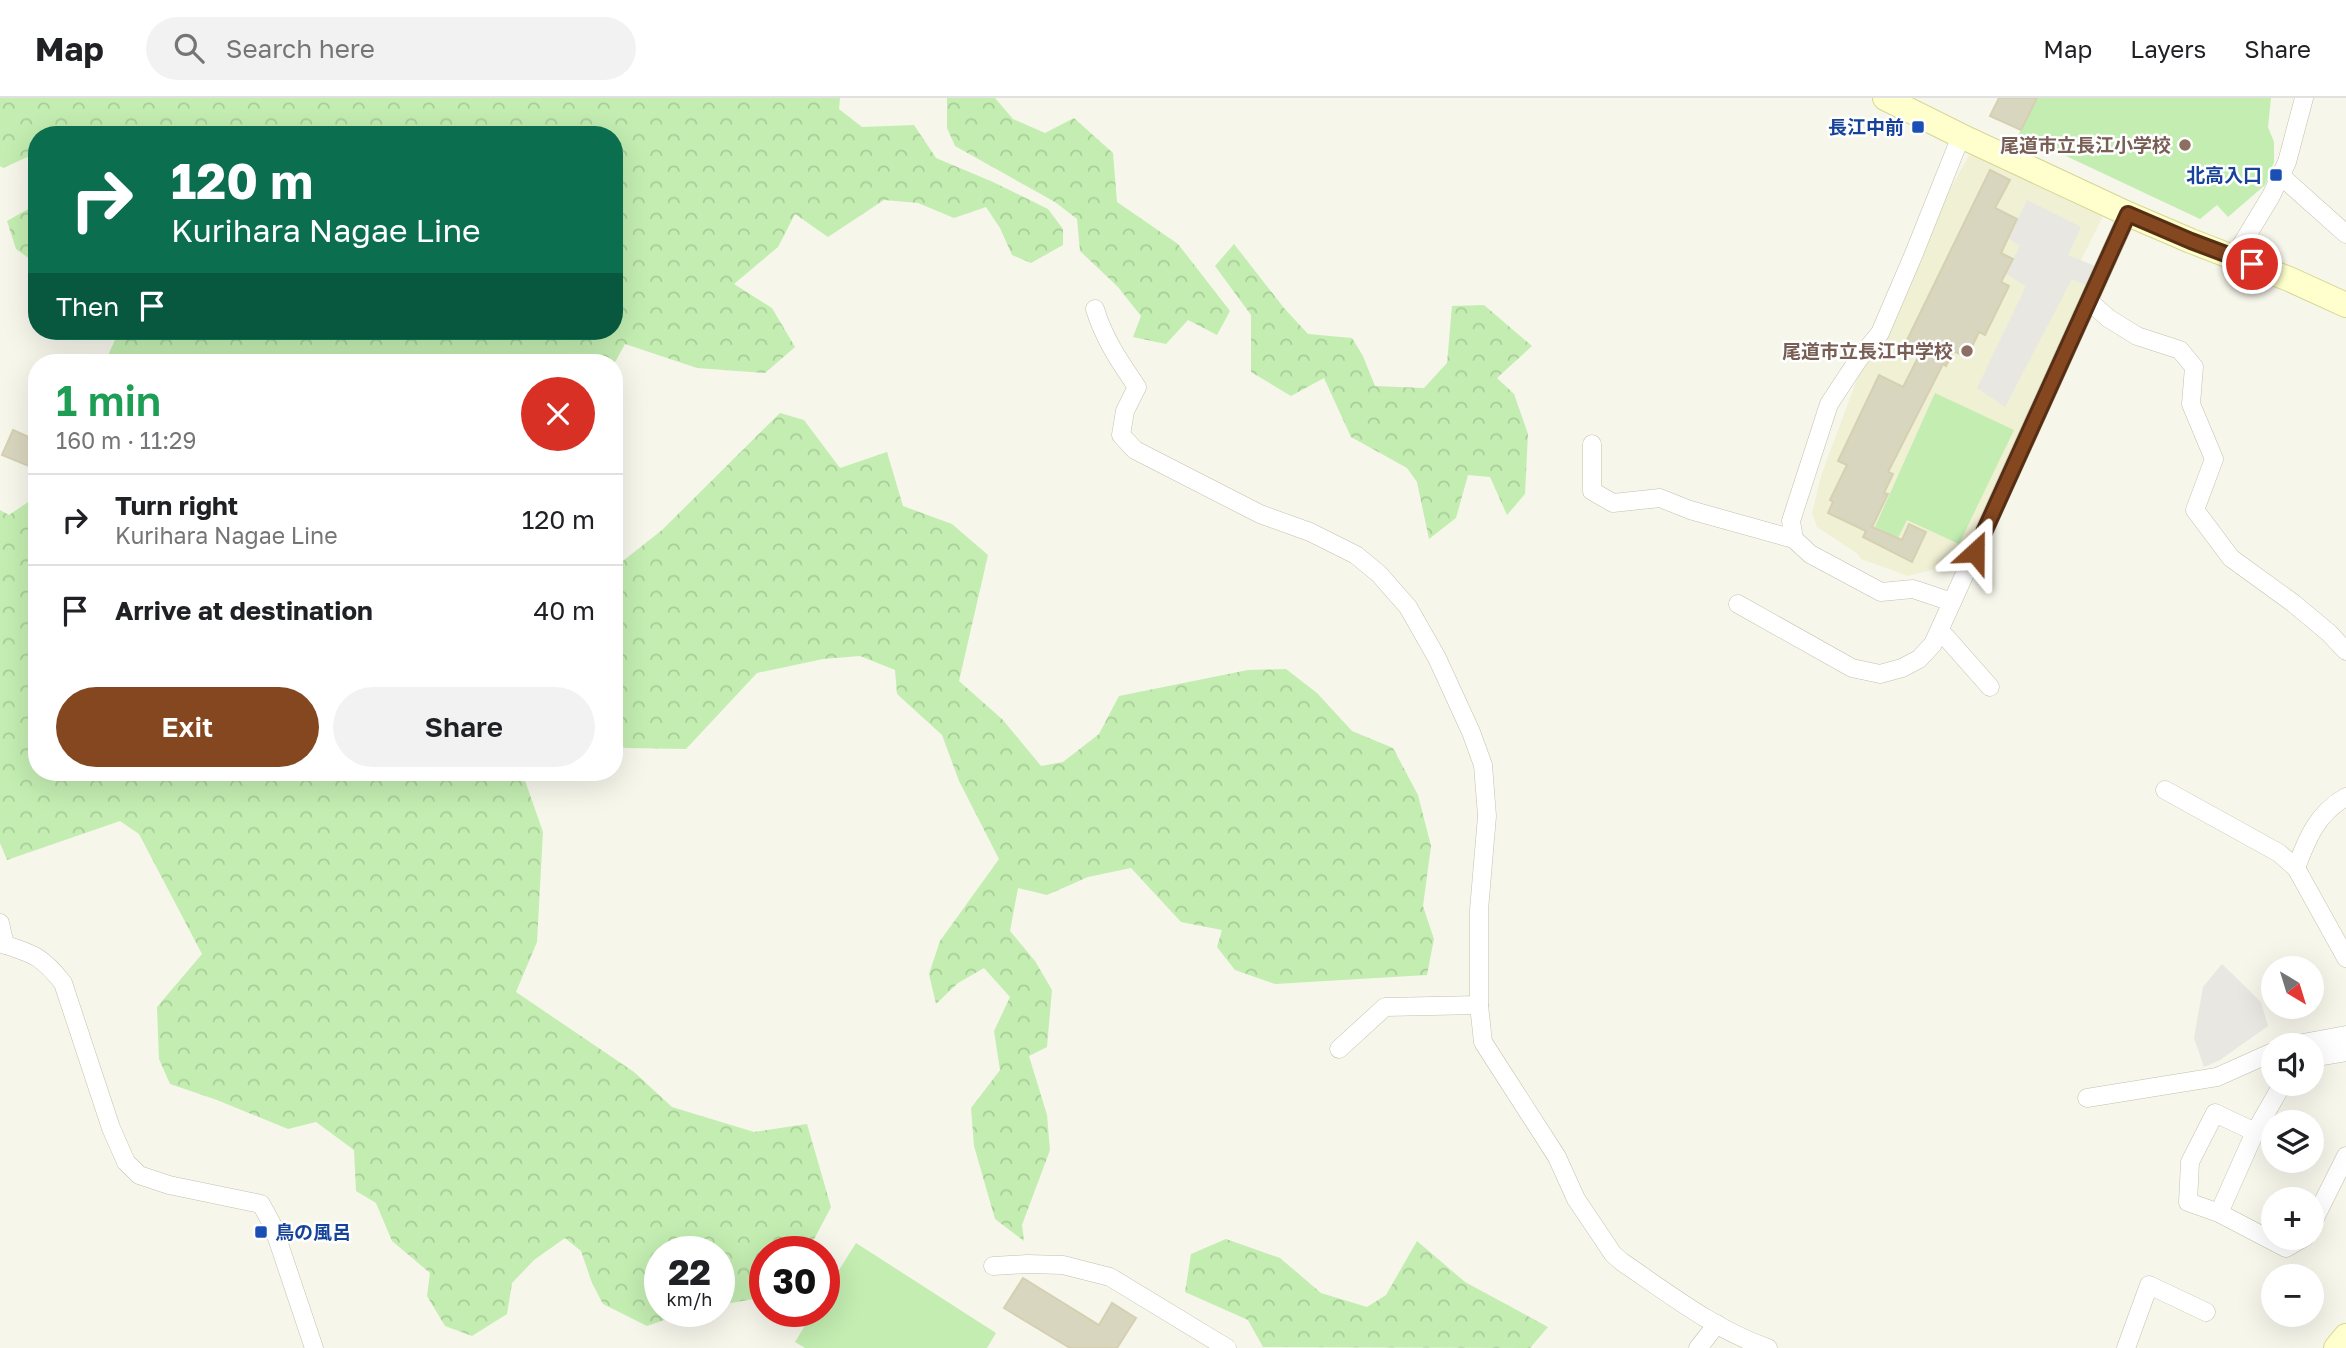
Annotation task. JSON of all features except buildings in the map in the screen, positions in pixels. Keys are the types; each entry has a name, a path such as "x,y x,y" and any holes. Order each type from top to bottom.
{"main road":[{"path":"1896,100 1961,136 2128,214 2346,305"},
{"path":"2336,1348 2346,1336"}],"street":[{"path":"2234,257 2281,176 2304,98"},
{"path":"1794,539 1791,521 1829,404 1858,360 1880,333 1961,136"},
{"path":"2281,176 2346,234"},
{"path":"1738,604 1852,668 1880,674 1902,668 1919,659 1938,634 2128,214"},
{"path":"2089,301 2108,318 2137,336 2180,350 2194,367 2190,404 2214,459 2194,510 2231,558 2329,632 2346,651"},
{"path":"1096,309 1101,329 1137,387 1125,411 1121,435 1135,450 1260,514 1310,532 1356,555 1380,574 1408,607 1437,658 1483,765 1487,816 1479,910 1479,1005 1483,1042 1557,1157 1576,1199 1613,1254 1717,1324 1748,1341 1768,1348"},
{"path":"1592,444 1592,491 1613,503 1660,498 1690,510 1794,539 1810,554 1881,592 1913,589 1952,603"},
{"path":"1938,634 1945,636 1990,687"},
{"path":"2165,790 2279,853 2296,868 2346,958"},
{"path":"2296,868 2308,836 2331,805 2346,797"},
{"path":"0,923 2,944 34,953 50,966 62,984 111,1128 126,1162 139,1175 169,1185 261,1204 273,1226 314,1348"},
{"path":"1339,1049 1385,1007 1479,1005"},
{"path":"2324,1039 2346,1035"},
{"path":"2324,1056 2346,1052"},
{"path":"2087,1098 2217,1077 2261,1057"},
{"path":"2219,1213 2255,1132 2276,1096"},
{"path":"2255,1132 2215,1113 2190,1162 2188,1202 2219,1213 2261,1235"},
{"path":"2324,1200 2346,1156"},
{"path":"993,1266 1063,1265 1110,1277 1227,1348"},
{"path":"2126,1348 2149,1285 2206,1311"},
{"path":"1698,1348 1717,1324"}],"shaded area":[{"name":"尾道市立長江中学校","path":"1970,154 2103,216 2081,260 2099,268 1965,561 1908,576 1861,559 1858,554 1817,527 1812,513 1822,473 1862,366 1903,300 1943,201"},
{"path":"2027,200 2081,227 2068,255 2095,266 2085,285 2072,279 2005,407 1977,388 2026,286 2006,274 2020,246 2009,239"},
{"path":"2222,964 2261,1002 2261,1019 2266,1019 2268,1026 2220,1060 2204,1067 2194,1038 2203,987"}],"green space":[{"path":"0,98 840,98 839,109 862,127 914,125 936,158 1048,209 1063,229 1063,245 1031,263 1012,255 1000,228 986,207 954,218 918,203 884,200 828,237 795,214 778,247 734,284 772,308 795,347 765,373 697,368 625,344 620,354 109,354 115,340 623,340 623,126 28,126 28,157 3,168 0,166"},
{"path":"947,98 995,98 1013,119 1045,133 1074,118 1113,153 1117,202 1178,244 1230,311 1217,335 1188,320 1166,344 1133,337 1141,316 1118,287 1080,251 1077,219 1055,202 955,146 947,128"},
{"path":"2037,98 2271,98 2268,127 2274,142 2274,162 2265,185 2228,217 2217,205 2200,219 2019,134"},
{"path":"28,209 28,258 16,249 7,221"},
{"path":"1234,244 1308,334 1352,338 1363,356 1375,386 1424,388 1447,363 1452,306 1484,305 1532,346 1497,378 1514,394 1528,434 1525,494 1507,515 1490,477 1468,475 1456,518 1429,539 1417,482 1407,468 1351,437 1324,378 1291,396 1251,372 1251,315 1215,266"},
{"path":"1935,393 2014,430 1959,544 1907,520 1898,538 1875,527"},
{"path":"780,413 804,420 840,468 887,452 903,506 952,524 988,555 959,681 1003,720 1041,766 1063,762 1099,734 1119,696 1248,670 1286,669 1317,693 1352,731 1393,748 1418,795 1431,846 1423,906 1434,939 1427,975 1275,984 1235,970 1217,947 1222,930 1181,922 1131,868 1088,877 1047,895 1018,888 1010,931 1035,961 1052,990 1047,1047 1029,1056 1047,1115 1050,1150 1022,1225 1024,1241 995,1219 974,1146 971,1108 1000,1070 994,1031 1010,997 984,968 958,983 936,1004 929,974 940,941 999,859 959,781 942,735 897,694 895,670 860,656 823,659 757,673 686,749 623,747 623,561 662,530"},
{"path":"28,502 28,781 525,781 543,832 537,942 516,992 634,1072 672,1107 754,1132 807,1124 831,1207 816,1236 749,1236 749,1300 735,1302 735,1236 644,1236 644,1324 603,1304 592,1283 581,1251 565,1238 534,1260 512,1283 507,1314 472,1336 445,1326 427,1296 430,1273 392,1241 376,1203 356,1191 354,1150 316,1122 288,1129 170,1084 159,1059 157,1007 202,954 139,834 120,821 7,860 0,843 0,510 9,515"},
{"path":"1226,1239 1280,1258 1321,1293 1367,1307 1386,1295 1417,1241 1465,1282 1548,1327 1530,1348 1263,1347 1248,1320 1185,1292 1191,1254"},
{"path":"856,1243 996,1333 987,1348 805,1348 795,1342 804,1327 840,1327 840,1268"}],"place":[{"name":"長江中前","path":"1918,127"},
{"name":"尾道市立長江小学校","path":"2185,145"},
{"name":"北高入口","path":"2276,175"},
{"name":"尾道市立長江中学校","path":"1967,351"},
{"name":"鳥の風呂","path":"261,1232"}],"route":[{"path":"1975,552 2128,214 2252,264"}]}
